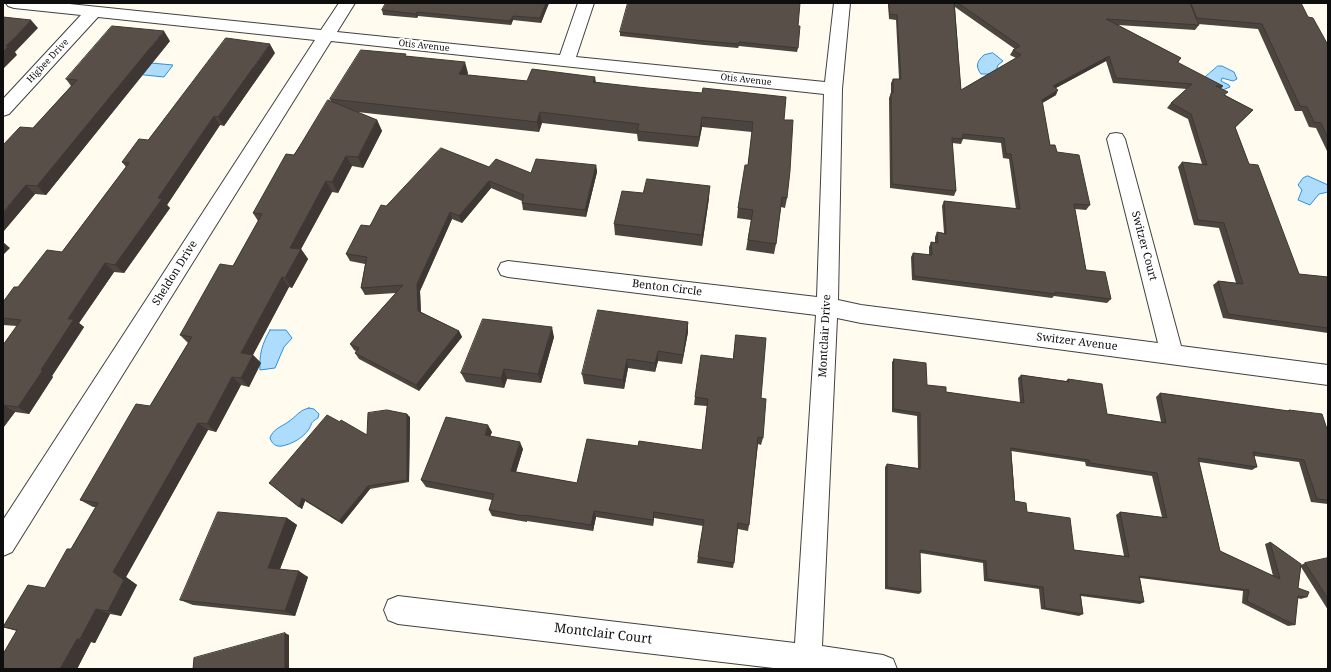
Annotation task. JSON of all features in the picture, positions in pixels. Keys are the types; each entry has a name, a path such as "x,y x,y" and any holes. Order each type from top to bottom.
{"street":[{"name":"Otis Avenue","path":"14,3 833,89"},
{"name":"Sheldon Drive","path":"3,543 347,3"},
{"path":"566,61 586,3"},
{"name":"Montclair Drive","path":"807,663 827,307 833,89 842,3"},
{"name":"Higbee Drive","path":"3,110 94,11"},
{"name":"Switzer Court","path":"1116,139 1172,354"},
{"name":"Benton Circle","path":"508,269 827,307"},
{"name":"Switzer Avenue","path":"827,307 861,314 1328,375"},
{"name":"Montclair Court","path":"398,610 807,663 883,669"}],"water":[{"path":"993,53 1003,61 998,65 995,74 981,74 977,66 978,62 984,55"},
{"path":"151,63 173,65 164,77 135,74"},
{"path":"1218,66 1222,66 1234,72 1237,79 1233,81 1222,78 1221,81 1230,87 1220,91 1201,81"},
{"path":"1308,176 1328,185 1328,192 1319,194 1310,205 1298,200 1302,190 1298,185 1303,178"},
{"path":"270,330 286,330 292,338 284,347 275,368 260,370 262,350"},
{"path":"309,408 314,409 319,414 318,418 313,422 304,435 293,442 282,446 278,446 272,442 270,438 275,430 291,420 300,412"}],"building":[{"path":"386,3 546,3 540,18 513,16 510,21 382,10"},
{"path":"628,3 800,3 798,48 739,42 739,44 705,41 620,32"},
{"path":"889,3 954,3 961,90 1021,55 1013,50 1020,46 958,3 1190,3 1199,25 1106,19 1181,58 1177,62 1223,86 1216,86 1228,92 1224,95 1253,110 1235,127 1249,164 1258,165 1299,274 1328,277 1328,328 1228,314 1218,281 1243,284 1224,223 1198,220 1182,162 1207,165 1191,114 1171,103 1192,84 1116,78 1109,56 1053,86 1058,90 1042,100 1050,145 1055,145 1057,152 1079,155 1090,205 1074,204 1086,270 1105,272 1111,299 1055,292 1056,294 914,276 913,253 932,255 931,242 938,243 937,232 946,234 944,201 1020,209 1011,154 1006,154 1004,138 963,134 963,139 952,138 956,191 892,184 891,93 893,93 893,79 901,79 897,15 890,14"},
{"path":"1191,3 1301,3 1308,17 1313,18 1328,45 1328,138 1321,123 1314,122 1307,107 1300,106 1262,24 1197,18"},
{"path":"3,17 31,20 6,46 9,46 3,52"},
{"path":"112,26 164,31 37,186 26,185 3,212 3,145 20,127 33,128 77,80 66,79"},
{"path":"226,38 270,44 218,117 214,116 158,198 162,199 115,265 105,263 68,319 74,319 41,370 43,370 18,407 3,405 3,345 21,320 3,318 3,302 14,287 18,287 47,250 62,252 129,163 122,162 139,139 148,140"},
{"path":"361,50 465,62 459,74 527,81 532,69 595,77 593,82 647,88 702,93 703,88 786,97 784,120 793,120 790,171 787,198 782,197 776,244 748,240 753,210 738,208 745,165 748,165 753,122 702,117 699,137 637,131 639,124 540,112 537,122 330,99"},
{"path":"328,100 377,120 358,157 346,156 332,182 326,181 290,248 301,249 285,278 282,277 241,353 253,355 241,378 232,377 207,424 198,423 113,572 124,580 108,611 96,609 80,639 77,639 60,669 3,669 3,654 17,630 3,627 28,585 45,588 67,549 71,549 98,503 80,500 136,404 150,406 192,337 180,335 220,264 233,266 262,214 253,213 286,154 294,155"},
{"path":"441,148 489,167 496,159 531,173 536,159 596,165 585,210 522,203 524,195 489,181 459,216 450,212 417,284 418,311 459,331 416,385 355,353 359,348 350,344 403,285 361,288 367,257 346,254 361,225 370,226 381,205 386,206"},
{"path":"647,179 710,186 702,235 614,224 622,191 643,193"},
{"path":"598,310 688,322 683,355 658,351 655,363 627,359 623,380 582,374"},
{"path":"483,319 552,327 538,374 504,369 501,378 461,373"},
{"path":"736,335 766,338 761,398 766,399 763,438 758,437 749,525 738,523 734,563 698,557 704,520 654,512 653,520 594,511 591,525 524,516 489,510 494,494 421,480 446,417 488,425 485,435 520,442 511,471 577,483 587,439 638,446 639,441 702,450 708,399 695,397 701,355 733,359"},
{"path":"894,359 926,363 927,385 946,387 946,392 1024,403 1021,375 1069,382 1068,379 1102,384 1107,414 1166,423 1160,393 1289,411 1322,414 1328,432 1328,500 1317,499 1304,460 1253,452 1257,467 1198,458 1220,551 1280,579 1270,542 1301,564 1298,588 1309,592 1307,597 1298,596 1295,625 1247,601 1249,590 1139,576 1144,602 1080,594 1083,614 1045,608 1043,587 987,579 986,561 920,550 921,592 887,587 887,464 920,469 920,413 894,409","holes":["1011,448 1089,460 1090,463 1157,473 1167,518 1120,512 1129,557 1074,550 1070,518 1027,512 1026,503 1015,501"]},
{"path":"387,410 407,414 407,480 368,486 339,521 302,498 299,507 269,483 327,415 340,422 341,420 367,435 368,413"},
{"path":"218,512 287,518 268,568 299,571 285,611 180,600"},
{"path":"1328,558 1328,599 1305,563"},
{"path":"285,633 285,669 193,669 194,658"}]}
